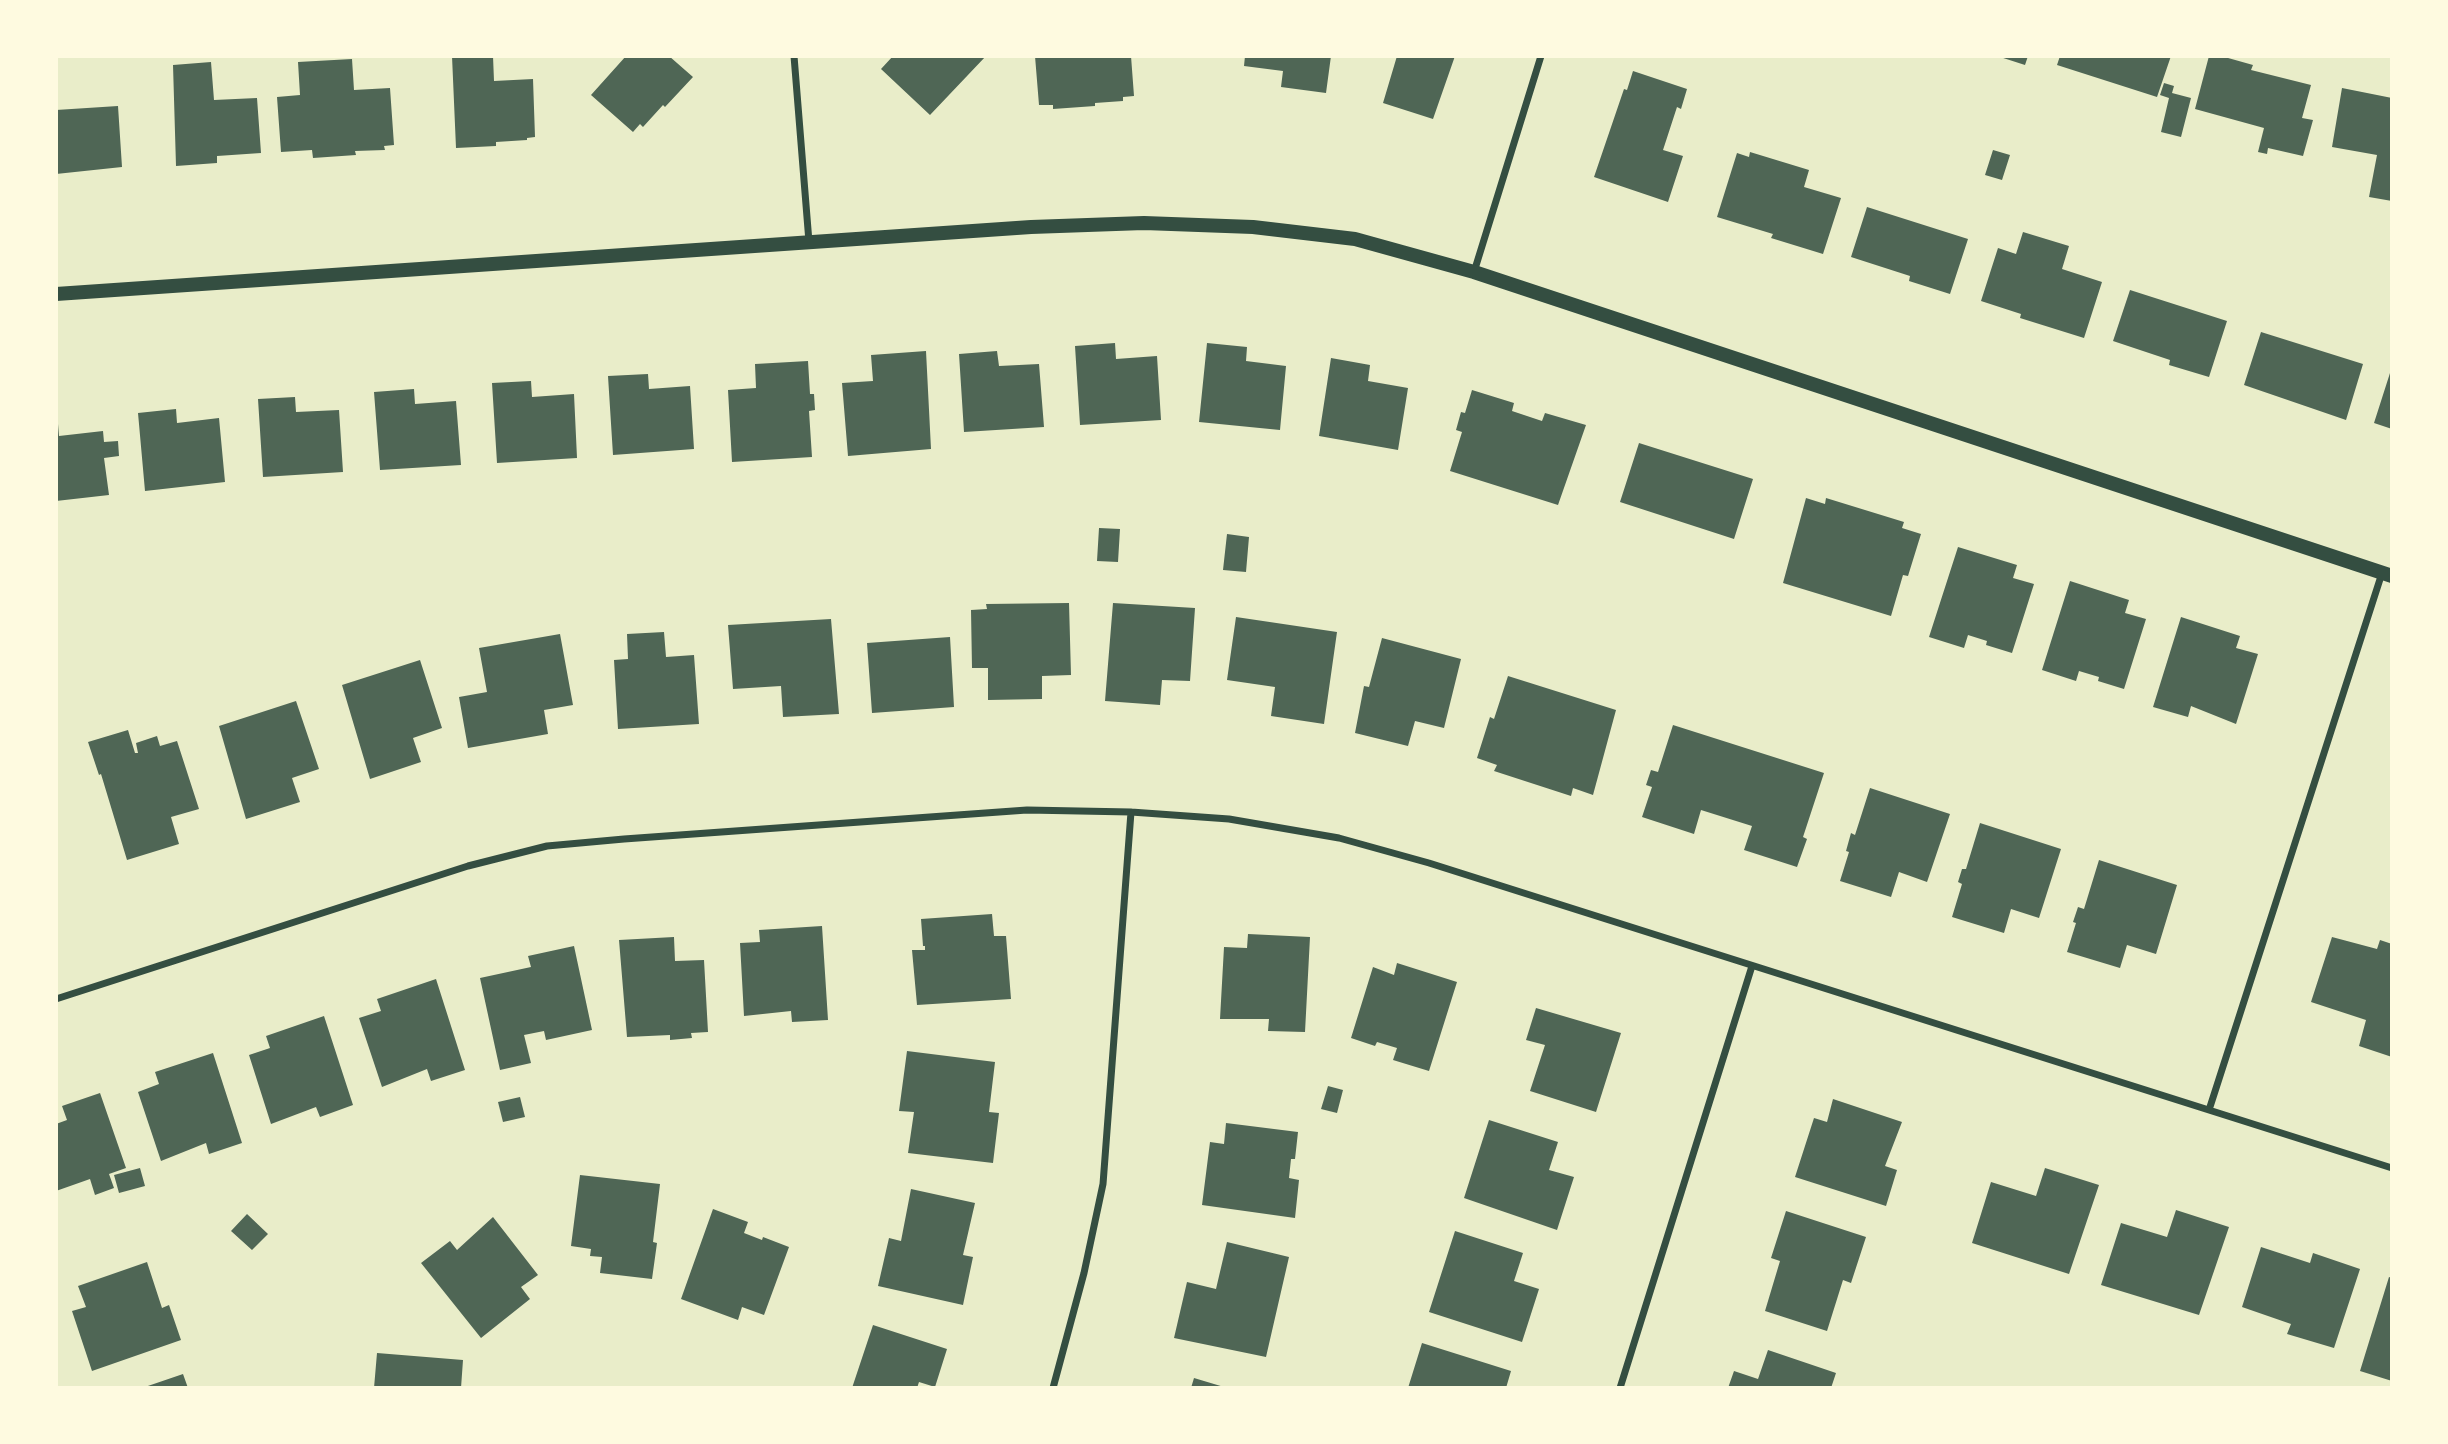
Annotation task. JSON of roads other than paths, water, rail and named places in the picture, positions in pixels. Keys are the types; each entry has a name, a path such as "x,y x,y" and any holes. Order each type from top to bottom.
{"main road":[{"path":"56,294 1031,227 1185,224 1253,227 1355,239 1474,272 2387,575"}],"street":[{"path":"794,56 809,243"},
{"path":"1474,272 1541,56"},
{"path":"2209,1110 2387,575"},
{"path":"56,999 468,866 547,846 1027,810 1131,812 1229,819 1339,838 1429,863 2392,1168"},
{"path":"1053,1388 1084,1273 1103,1184 1131,812"},
{"path":"1620,1388 1752,966"}]}
